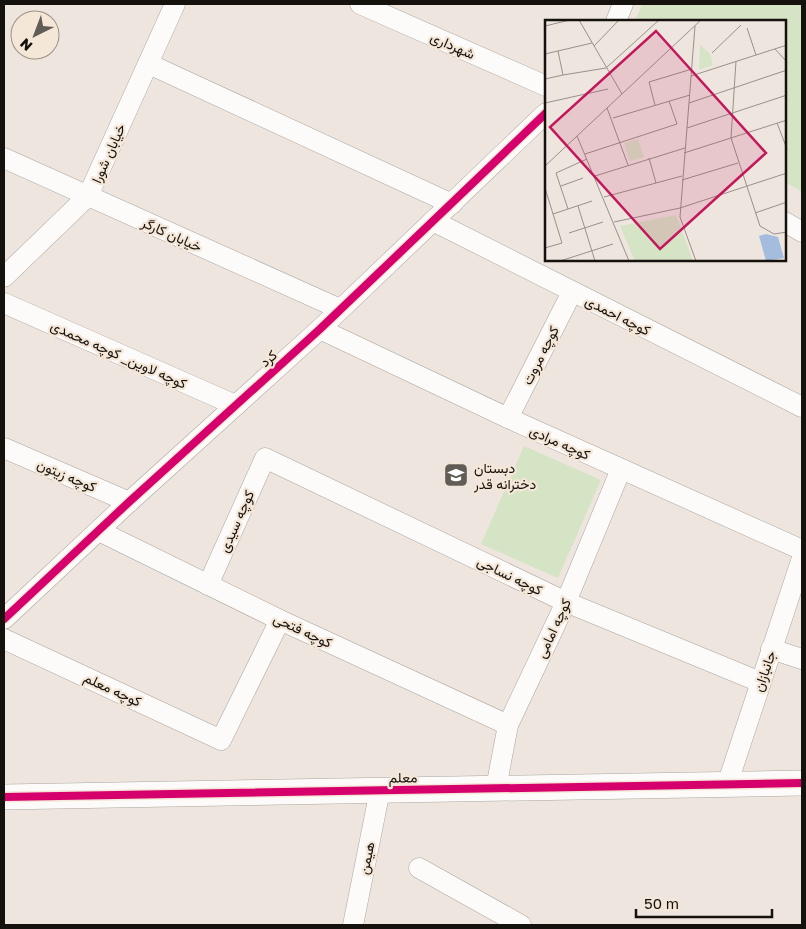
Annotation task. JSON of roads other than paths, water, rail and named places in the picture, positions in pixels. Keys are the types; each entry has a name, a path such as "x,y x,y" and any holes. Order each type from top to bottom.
{"street":[{"name":"خیابان شورا","path":"4,277 88,196 175,4"},
{"name":"شهرداری","path":"360,4 545,86"},
{"path":"616,20 623,4"},
{"path":"149,64 452,204"},
{"name":"کرد","path":"4,619 12,601 99,531 320,329 545,114"},
{"name":"خیابان کارگر","path":"4,158 340,309"},
{"name":"کوچه احمدی","path":"434,221 802,407"},
{"path":"786,223 802,232"},
{"name":"کوچه مروت","path":"508,418 572,292"},
{"name":"کوچه لاوین_ کوچه محمدی","path":"4,303 235,405"},
{"name":"کوچه مرادی","path":"320,329 508,418 802,550"},
{"name":"کوچه زیتون","path":"4,448 129,502"},
{"name":"کوچه سیدی","path":"208,585 265,458"},
{"name":"کوچه نساجی","path":"265,458 566,602 760,682"},
{"name":"کوچه امامی","path":"496,788 508,725 566,602 621,469"},
{"name":"کوچه فتحی","path":"99,531 280,620 508,725"},
{"name":"جانبازان","path":"727,784 802,558"},
{"name":"کوچه معلم","path":"4,639 221,740 280,620"},
{"path":"772,649 802,659"},
{"name":"معلم","path":"4,797 802,783"},
{"name":"هیمن","path":"353,925 380,790"},
{"path":"419,868 521,925"}],"place":[{"name":"دبستان دخترانه قدر","path":"456,475"}]}
